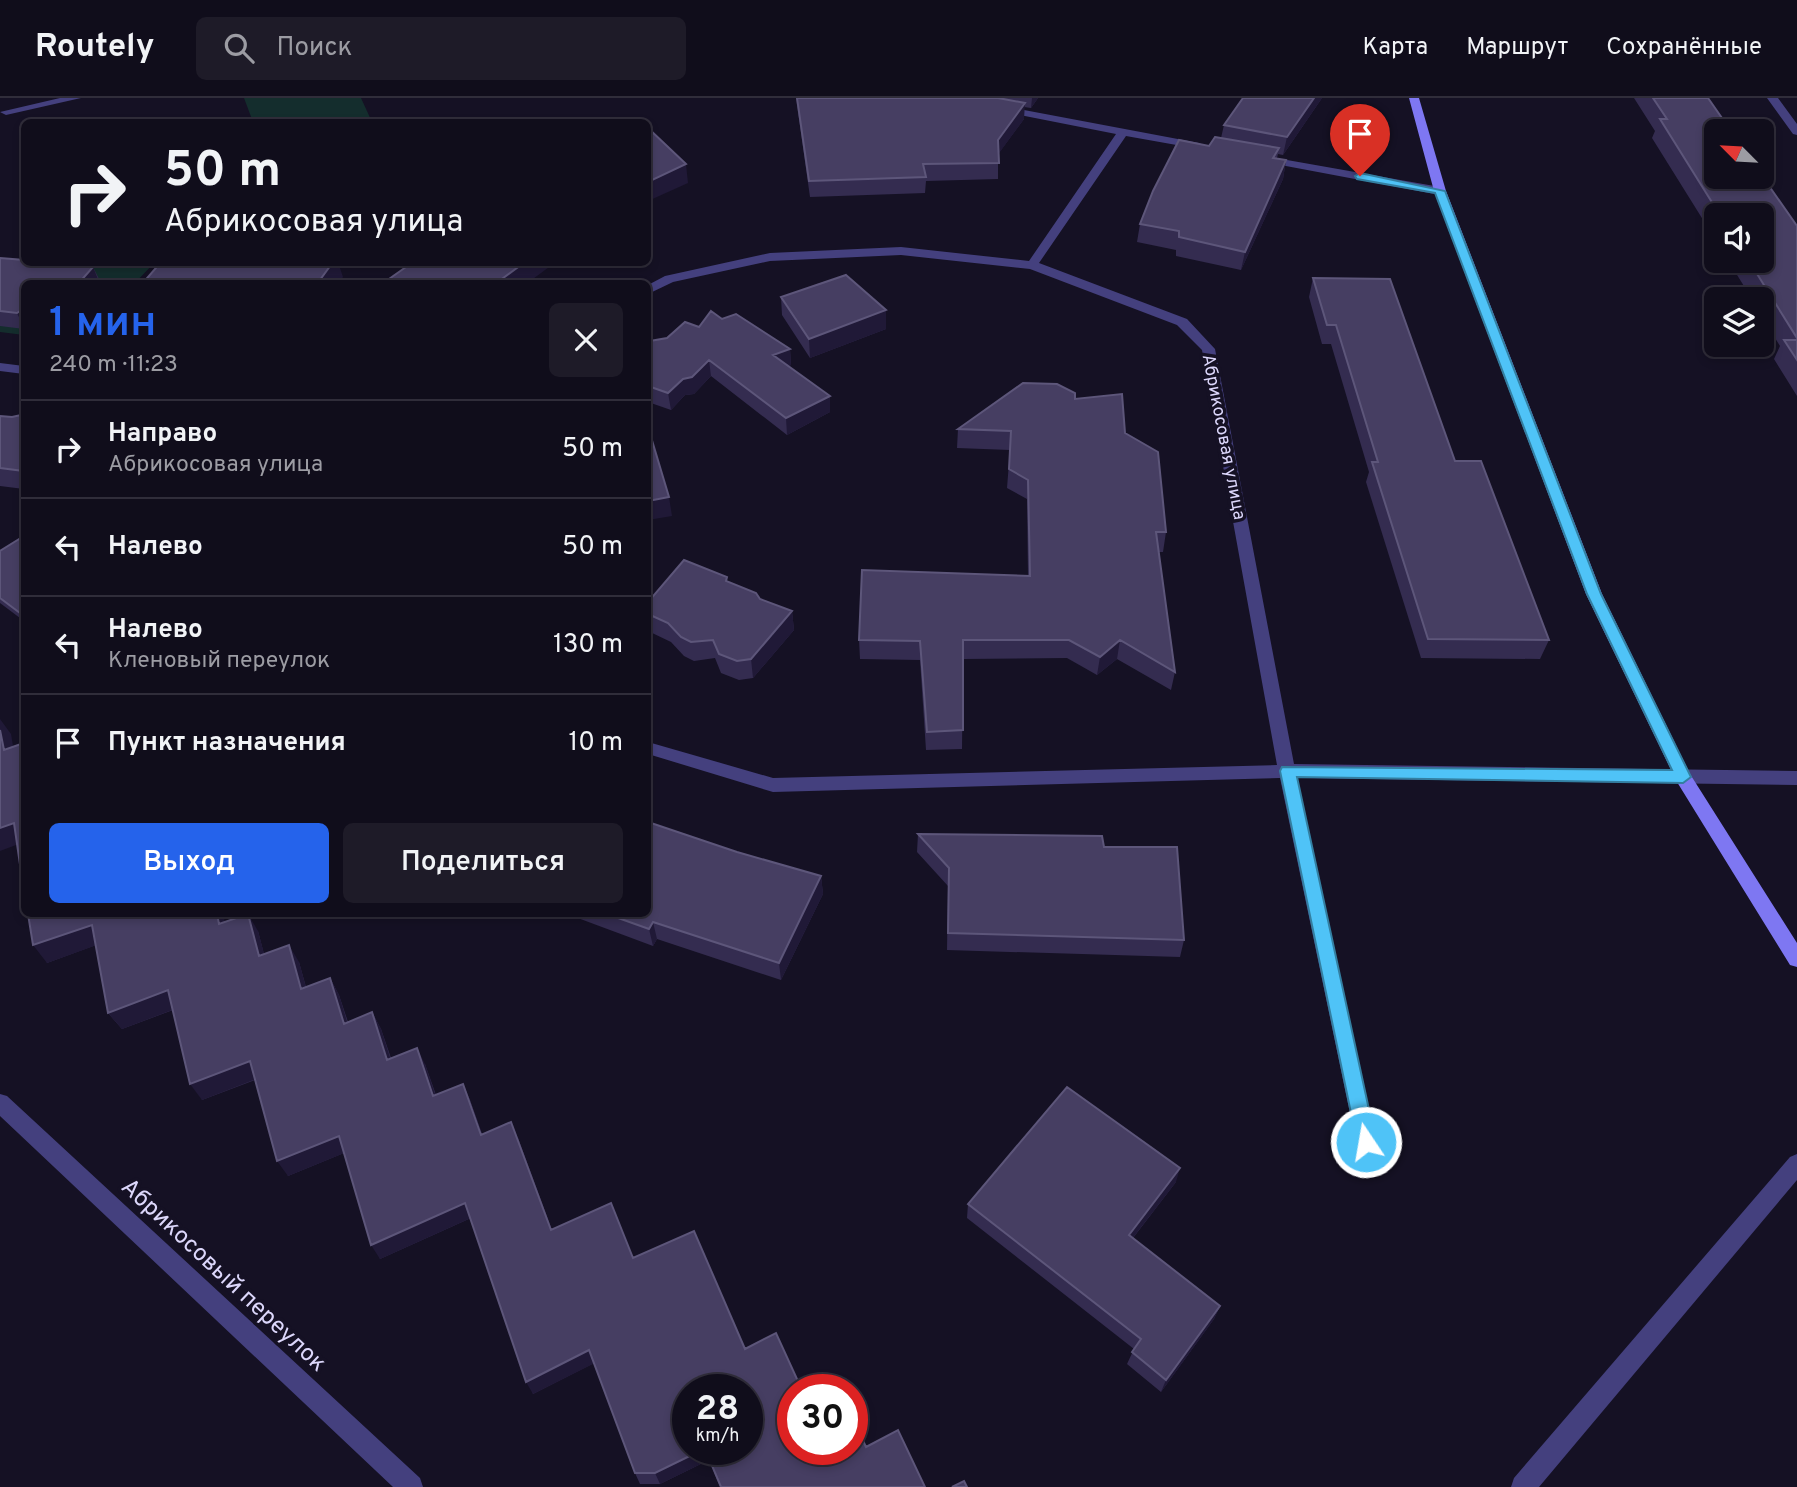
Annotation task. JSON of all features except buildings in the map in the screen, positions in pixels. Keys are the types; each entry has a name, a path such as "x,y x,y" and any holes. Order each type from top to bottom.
{"street":[{"path":"6,112 76,98"},
{"path":"1414,98 1440,191 1594,594 1683,777 1797,959"},
{"path":"1772,98 1797,132"},
{"path":"986,106 1206,148"},
{"path":"1032,265 1123,132"},
{"path":"1247,155 1440,191"},
{"name":"Абрикосовая улица","path":"651,288 669,279 770,257 901,251 1032,265 1182,322 1208,349 1287,771 1366,1142"},
{"path":"0,367 21,370"},
{"path":"651,749 773,785 1287,771 1797,778"},
{"name":"Абрикосовый переулок","path":"0,1103 411,1487"},
{"path":"1523,1487 1797,1164"}],"green space":[{"path":"244,98 361,98 371,119 252,119"},
{"path":"21,263 21,266 151,266 138,280 21,280 21,335 0,332 0,267"}],"route":[{"path":"1360,176 1440,191 1594,594 1683,777 1287,771 1366,1142"}]}
